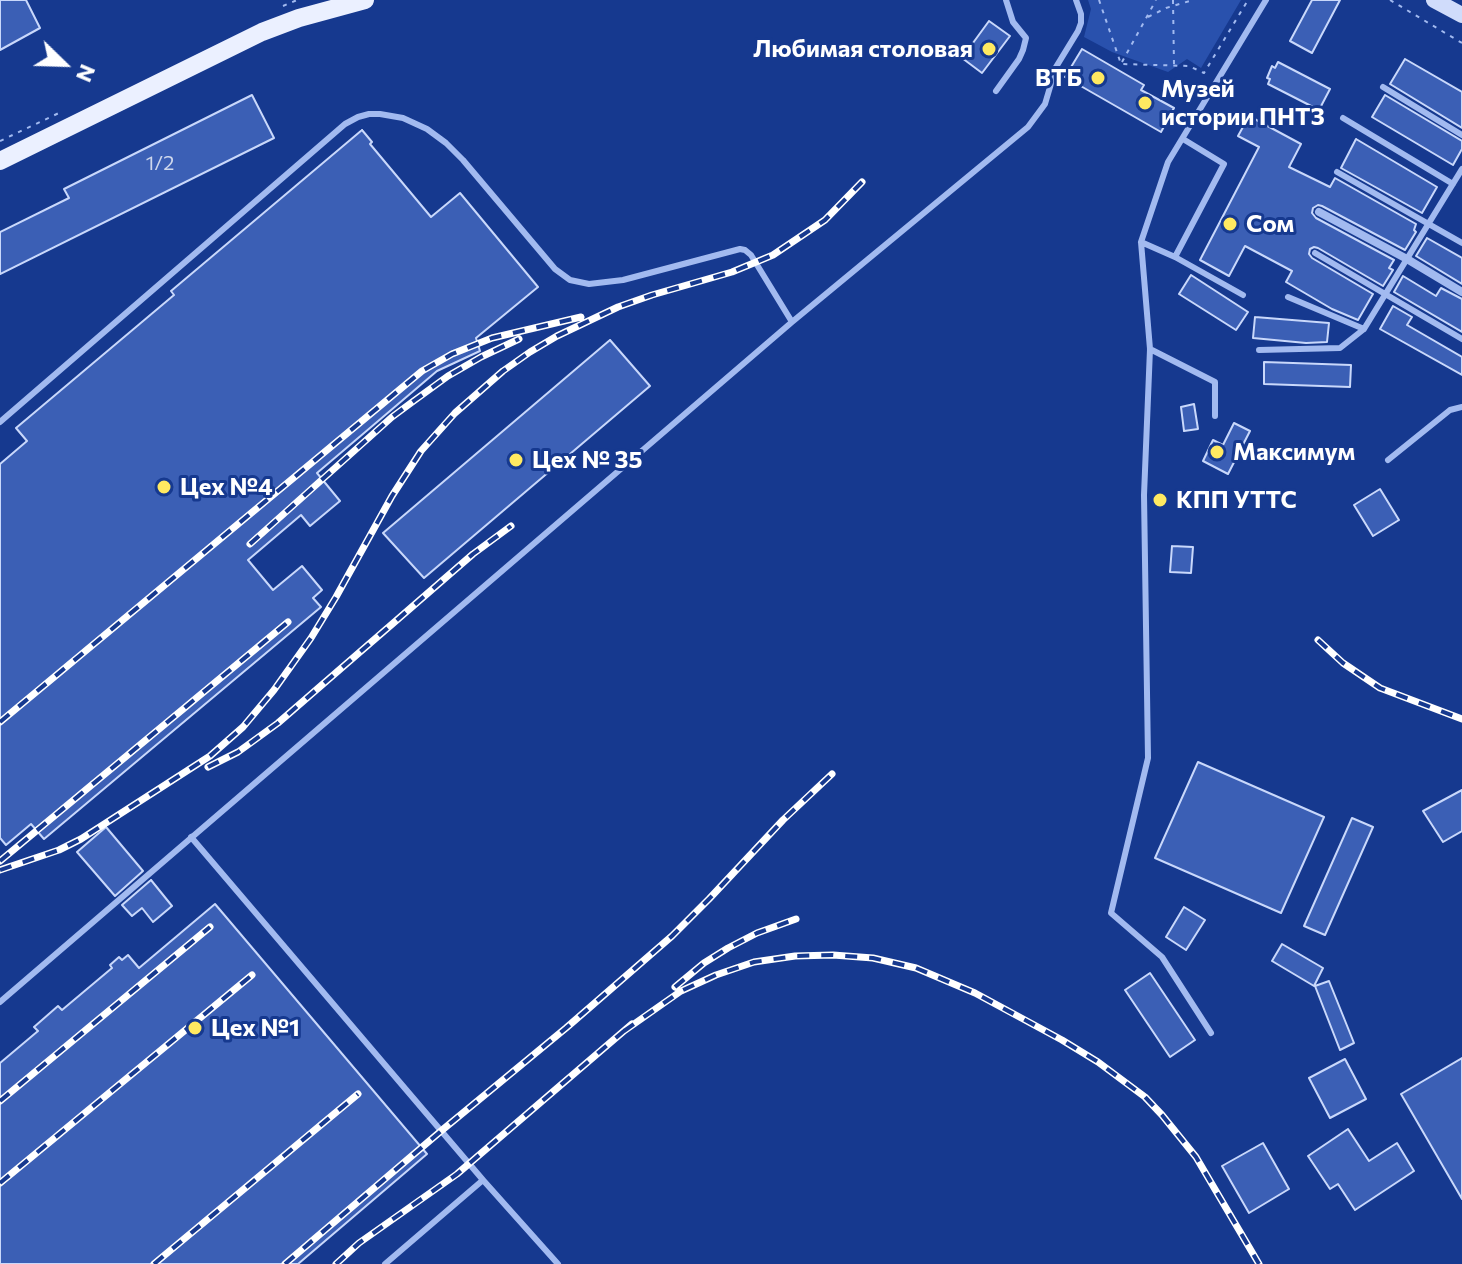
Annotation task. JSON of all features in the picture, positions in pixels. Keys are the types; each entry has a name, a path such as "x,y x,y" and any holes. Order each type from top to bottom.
{"main road":[{"path":"0,161 262,32 334,4 365,0"},
{"path":"1434,0 1462,15"}],"street":[{"path":"1319,212 1462,292"}],"lane":[{"path":"996,91 1019,59 1026,38 1013,22 1006,0"},
{"path":"1,997 792,322 1028,127 1045,104 1056,67 1078,31 1081,14 1076,0"},
{"path":"1211,1033 1162,957 1111,913 1148,758 1144,495 1150,349 1141,242 1168,162 1266,0"},
{"path":"1383,87 1462,135"},
{"path":"0,422 345,124 369,114 403,118 427,129 446,143 555,269 570,280 589,284 610,282 734,249 745,250 792,322"},
{"path":"1343,118 1453,184"},
{"path":"1175,257 1224,164 1183,139"},
{"path":"1259,350 1340,348 1364,329 1462,169"},
{"path":"1337,172 1462,243"},
{"path":"1141,242 1243,295"},
{"path":"1315,253 1462,339"},
{"path":"1288,297 1364,329"},
{"path":"1150,349 1215,382 1215,416"},
{"path":"1388,460 1450,410 1462,407"},
{"path":"191,837 558,1264"},
{"path":"385,1264 483,1180"}],"path":[{"path":"1099,0 1121,64"},
{"path":"1121,64 1156,0"},
{"path":"1173,0 1174,66"},
{"path":"1147,18 1193,0"},
{"path":"1121,64 1189,66 1204,73 1248,0"},
{"path":"1390,0 1462,43"}],"shaded area":[{"path":"1088,0 1241,0 1201,68 1187,59 1168,72 1112,52 1084,37 1091,9"}],"building":[{"path":"0,0 26,0 40,28 0,50"},
{"path":"1312,0 1340,0 1312,53 1290,41"},
{"path":"989,21 1010,36 982,73 962,58"},
{"path":"1082,49 1144,85 1141,90 1174,108 1161,132 1065,77"},
{"path":"1405,59 1462,92 1462,128 1390,84"},
{"path":"1278,62 1330,89 1319,110 1268,84 1272,66 1275,68"},
{"path":"252,95 274,138 0,274 0,232 69,198 64,189"},
{"path":"1385,95 1462,141 1462,149 1453,165 1372,117"},
{"path":"1249,116 1301,144 1289,167 1330,187 1335,178 1416,224 1416,232 1405,250 1322,206 1313,208 1316,218 1394,260 1389,268 1393,270 1383,286 1318,248 1310,249 1312,258 1373,294 1358,320 1332,309 1286,282 1292,271 1245,246 1229,276 1200,260 1259,147 1238,136"},
{"name":"Цех №4","path":"362,130 372,142 370,144 431,217 460,193 538,287 476,338 480,351 437,371 317,473 340,501 310,526 301,515 248,560 273,590 302,566 322,590 313,598 321,607 44,839 31,824 6,845 0,838 0,464 27,441 16,428 174,295 171,291"},
{"path":"1356,139 1437,187 1422,213 1341,168"},
{"path":"1427,238 1462,258 1462,284 1416,256"},
{"path":"1191,275 1248,312 1236,330 1179,294"},
{"path":"1403,276 1436,296 1441,288 1462,299 1462,332 1394,292"},
{"path":"1393,306 1412,317 1407,325 1462,357 1462,375 1380,329"},
{"path":"1255,317 1329,323 1327,342 1253,338"},
{"name":"Цех № 35","path":"610,340 650,386 424,578 383,533"},
{"path":"1264,362 1351,365 1350,387 1264,384"},
{"path":"1194,404 1198,429 1184,431 1181,407"},
{"path":"1234,423 1250,431 1228,474 1203,461 1213,440 1223,445"},
{"path":"1380,489 1399,520 1373,536 1354,505"},
{"path":"1172,546 1193,547 1191,573 1170,572"},
{"path":"1198,762 1324,817 1281,913 1155,858"},
{"path":"1462,790 1462,831 1443,842 1423,811"},
{"path":"1352,818 1373,827 1325,935 1304,926"},
{"path":"106,827 143,871 115,896 77,852"},
{"path":"151,880 172,906 153,922 142,908 132,916 122,905"},
{"name":"Цех №1","path":"215,904 427,1154 298,1264 0,1264 0,1063 38,1031 34,1027 58,1006 62,1010 112,968 110,965 119,957 122,960 128,955 139,968"},
{"path":"1184,907 1205,920 1186,950 1166,937"},
{"path":"1282,944 1323,968 1314,986 1272,961"},
{"path":"1150,973 1195,1040 1170,1057 1125,990"},
{"path":"1329,981 1354,1043 1340,1050 1315,986"},
{"path":"1462,1058 1462,1199 1401,1094"},
{"path":"1345,1059 1366,1099 1330,1118 1309,1078"},
{"path":"1348,1129 1369,1161 1397,1143 1414,1171 1355,1210 1338,1184 1330,1189 1308,1156"},
{"path":"1263,1143 1289,1189 1249,1213 1222,1166"}],"railway":[{"path":"0,870 59,850 81,839 210,756 243,727 311,638 421,451 455,413 503,371 557,336 618,307 732,272 773,255 825,220 862,182"},
{"path":"0,722 422,371 452,354 492,338 581,317"},
{"path":"250,544 392,417 448,376 519,339"},
{"path":"208,767 238,752 278,723 473,554 511,526"},
{"path":"0,861 288,622"},
{"path":"1318,640 1343,663 1380,688 1462,719"},
{"path":"285,1264 672,936 783,820 832,774"},
{"path":"675,987 728,948 757,933 796,919"},
{"path":"0,1101 210,927"},
{"path":"624,1031 681,991 754,962 833,955 873,958 916,968 975,993 1062,1040 1145,1097 1196,1157 1259,1264"},
{"path":"0,1183 252,975"},
{"path":"336,1264 359,1243 457,1174 632,1024"},
{"path":"154,1264 358,1094"}],"place":[{"name":"Любимая столовая","path":"989,49"},
{"name":"ВТБ","path":"1098,78"},
{"name":"Музей истории ПНТЗ","path":"1145,103"},
{"name":"Сом","path":"1230,224"},
{"name":"Максимум","path":"1217,452"},
{"name":"Цех № 35","path":"516,460"},
{"name":"Цех №4","path":"164,487"},
{"name":"КПП УТТС","path":"1160,500"},
{"name":"Цех №1","path":"195,1028"}]}
